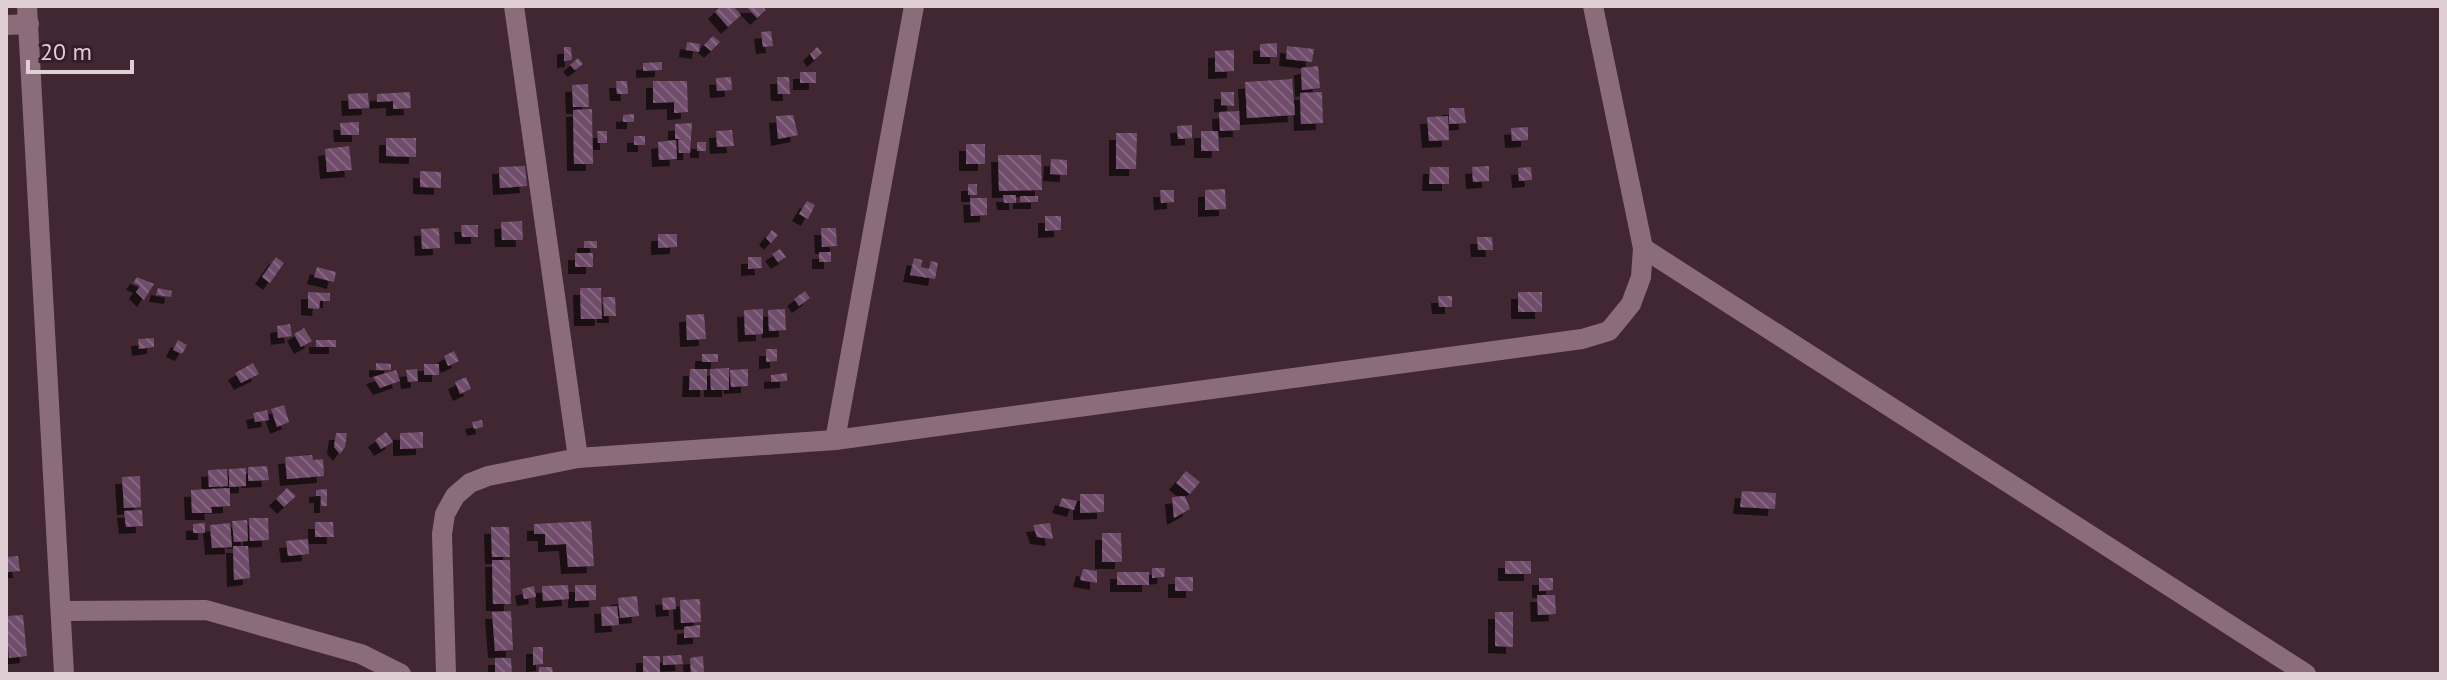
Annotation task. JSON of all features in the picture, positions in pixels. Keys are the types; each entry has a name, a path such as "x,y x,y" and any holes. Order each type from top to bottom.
{"street":[{"path":"514,6 578,458"},
{"path":"835,440 914,6"},
{"path":"446,674 442,534 445,514 455,496 470,483 488,476 578,458 835,440 1582,339 1609,331 1631,304 1641,277 1643,248 1593,6"},
{"path":"6,25 28,15 64,674"},
{"path":"1643,248 2306,674"},
{"path":"62,611 206,610 401,674"}],"building":[{"path":"721,6 733,6 741,15 728,27 715,12"},
{"path":"746,6 762,6 766,10 757,18"},
{"path":"771,31 773,46 763,47 761,32"},
{"path":"713,36 720,42 711,51 704,45"},
{"path":"687,42 700,44 699,52 686,50"},
{"path":"1277,43 1277,57 1260,57 1260,44"},
{"path":"1287,46 1314,49 1312,62 1286,59"},
{"path":"564,47 571,47 572,60 564,61"},
{"path":"817,47 822,53 814,60 810,54"},
{"path":"1234,50 1234,71 1215,72 1215,51"},
{"path":"578,58 583,64 575,70 570,65"},
{"path":"662,62 662,70 643,71 643,63"},
{"path":"1318,66 1320,88 1302,90 1301,68"},
{"path":"800,72 816,72 816,83 800,83"},
{"path":"731,77 732,90 717,91 716,78"},
{"path":"777,77 789,77 790,94 778,94"},
{"path":"1292,79 1295,115 1247,118 1245,82"},
{"path":"616,81 627,81 628,94 617,94"},
{"path":"653,81 687,81 688,112 674,113 674,102 653,103"},
{"path":"588,84 589,107 573,107 572,85"},
{"path":"410,92 411,108 393,109 393,101 377,102 377,94"},
{"path":"1221,92 1234,92 1234,106 1221,105"},
{"path":"1322,92 1323,123 1301,124 1300,93"},
{"path":"368,93 369,108 349,109 348,94"},
{"path":"1449,108 1464,108 1466,123 1449,124"},
{"path":"592,109 593,164 574,164 573,110"},
{"path":"1239,111 1240,130 1220,131 1219,112"},
{"path":"634,114 634,122 623,122 623,115"},
{"path":"793,115 798,135 778,139 776,116"},
{"path":"1448,116 1449,140 1429,141 1427,117"},
{"path":"359,122 359,135 341,135 340,123"},
{"path":"692,123 690,153 679,153 678,140 684,139 675,139 675,124"},
{"path":"1192,125 1192,138 1178,139 1177,126"},
{"path":"1528,127 1528,140 1512,141 1511,128"},
{"path":"732,130 734,146 717,147 716,131"},
{"path":"597,131 607,131 607,143 598,143"},
{"path":"1201,131 1218,131 1219,151 1201,151"},
{"path":"1116,133 1137,133 1136,169 1116,169"},
{"path":"634,136 645,136 645,145 634,145"},
{"path":"386,138 416,138 416,157 386,156"},
{"path":"676,140 677,159 659,160 658,142"},
{"path":"697,142 706,142 706,151 697,151"},
{"path":"966,144 985,144 985,164 966,164"},
{"path":"349,146 352,170 327,172 325,149"},
{"path":"998,155 1041,155 1042,190 999,191"},
{"path":"1051,159 1067,160 1067,175 1050,174"},
{"path":"525,166 527,186 500,188 499,167"},
{"path":"1489,166 1489,181 1473,182 1472,167"},
{"path":"1430,167 1449,167 1449,184 1429,184"},
{"path":"1531,167 1532,180 1519,181 1518,168"},
{"path":"420,171 441,172 441,188 420,187"},
{"path":"968,184 977,184 977,195 968,195"},
{"path":"1225,189 1226,209 1205,210 1205,190"},
{"path":"1160,190 1174,190 1174,202 1161,203"},
{"path":"1003,195 1016,195 1016,203 1004,203"},
{"path":"1020,196 1038,196 1038,202 1020,202"},
{"path":"970,198 987,198 987,215 971,216"},
{"path":"807,201 815,205 808,219 799,214"},
{"path":"1045,216 1061,216 1061,230 1045,231"},
{"path":"522,221 523,240 502,240 501,222"},
{"path":"461,225 478,225 478,237 462,237"},
{"path":"439,228 440,248 422,249 421,229"},
{"path":"821,228 836,228 837,246 822,247"},
{"path":"772,230 778,235 771,243 766,238"},
{"path":"658,234 677,234 677,247 658,248"},
{"path":"1477,237 1492,237 1493,250 1478,250"},
{"path":"584,241 597,241 597,248 584,248"},
{"path":"780,249 786,257 778,262 772,254"},
{"path":"819,252 831,252 831,262 819,262"},
{"path":"575,253 593,253 593,267 575,267"},
{"path":"276,257 284,263 270,283 262,277"},
{"path":"748,257 761,257 762,268 748,269"},
{"path":"914,258 922,260 921,267 929,269 931,261 938,263 935,279 910,275"},
{"path":"317,267 336,272 334,282 314,277"},
{"path":"137,277 154,284 144,300 136,292 140,286 133,283"},
{"path":"158,288 172,291 171,297 156,295"},
{"path":"580,288 601,288 602,319 581,319"},
{"path":"805,291 810,298 799,306 794,299"},
{"path":"308,292 330,293 330,301 320,301 319,309 308,308"},
{"path":"1518,292 1542,292 1542,312 1518,312"},
{"path":"1438,296 1452,296 1452,307 1439,307"},
{"path":"603,297 615,297 616,316 604,316"},
{"path":"763,309 763,334 745,335 744,310"},
{"path":"785,309 786,330 769,331 768,310"},
{"path":"704,314 706,339 687,340 686,315"},
{"path":"290,324 292,336 278,338 277,326"},
{"path":"304,328 312,341 301,347 294,334"},
{"path":"154,338 154,347 139,349 138,339"},
{"path":"178,340 187,345 182,354 173,350"},
{"path":"316,340 336,340 336,347 316,347"},
{"path":"766,349 777,349 777,361 766,362"},
{"path":"454,351 459,361 448,366 444,356"},
{"path":"702,354 718,354 718,362 702,362"},
{"path":"253,363 259,374 241,383 235,373"},
{"path":"376,363 391,364 391,370 376,370"},
{"path":"424,364 439,364 439,375 424,375"},
{"path":"729,368 729,390 711,390 710,369"},
{"path":"417,369 418,381 408,382 406,370"},
{"path":"690,369 707,369 707,390 689,390"},
{"path":"748,369 748,386 731,387 730,370"},
{"path":"396,370 400,381 380,388 373,377"},
{"path":"787,373 787,381 771,382 771,375"},
{"path":"466,377 471,389 460,394 455,382"},
{"path":"284,405 289,422 277,427 271,409"},
{"path":"267,410 269,420 255,422 253,413"},
{"path":"482,420 483,427 474,429 472,422"},
{"path":"386,432 393,442 381,449 375,440"},
{"path":"423,432 423,448 400,449 400,433"},
{"path":"336,433 347,433 345,447 340,454 334,447"},
{"path":"312,455 313,460 323,459 324,476 287,479 285,457"},
{"path":"267,466 269,480 248,481 248,467"},
{"path":"246,468 246,486 229,487 229,469"},
{"path":"227,469 228,486 209,487 208,470"},
{"path":"1186,471 1200,482 1190,494 1176,483"},
{"path":"140,476 141,507 124,508 122,477"},
{"path":"230,488 230,506 211,507 212,513 192,513 191,490"},
{"path":"287,488 296,496 284,507 276,499"},
{"path":"327,489 327,506 321,506 321,496 316,496 316,490"},
{"path":"1742,491 1776,493 1775,509 1740,507"},
{"path":"1080,494 1104,494 1104,512 1080,513"},
{"path":"1185,496 1190,509 1174,518 1172,497"},
{"path":"1062,498 1077,501 1074,510 1059,506"},
{"path":"142,510 143,526 126,527 124,511"},
{"path":"249,518 268,518 269,540 250,541"},
{"path":"247,520 248,541 234,542 232,521"},
{"path":"591,521 594,566 568,567 566,544 545,545 545,534 534,534 534,524"},
{"path":"315,522 333,522 334,537 315,537"},
{"path":"205,523 205,533 193,533 193,524"},
{"path":"230,523 232,547 212,548 210,525"},
{"path":"1050,523 1053,539 1037,537 1033,525"},
{"path":"491,527 509,527 510,557 492,557"},
{"path":"1102,533 1121,533 1122,562 1102,562"},
{"path":"308,539 309,554 288,556 286,541"},
{"path":"233,546 248,546 250,578 234,580"},
{"path":"18,556 20,571 6,572 6,557"},
{"path":"492,560 510,560 511,604 493,604"},
{"path":"1505,561 1531,561 1531,574 1505,574"},
{"path":"1152,568 1165,568 1164,577 1152,578"},
{"path":"1083,569 1097,571 1097,583 1080,580"},
{"path":"1117,572 1149,572 1149,585 1117,585"},
{"path":"1175,577 1193,577 1193,591 1175,591"},
{"path":"1539,578 1553,578 1553,590 1539,591"},
{"path":"568,585 569,599 543,601 542,586"},
{"path":"575,585 596,585 596,600 575,601"},
{"path":"534,586 536,597 524,599 522,589"},
{"path":"1537,595 1555,595 1556,614 1538,615"},
{"path":"637,596 639,616 620,618 618,598"},
{"path":"675,597 676,609 663,610 662,598"},
{"path":"700,599 701,622 681,623 680,600"},
{"path":"617,606 619,625 602,626 601,607"},
{"path":"511,611 513,650 495,651 492,612"},
{"path":"1495,612 1513,612 1513,647 1495,646"},
{"path":"23,615 27,656 9,658 6,616"},
{"path":"700,625 700,637 684,638 684,627"},
{"path":"533,647 543,647 543,664 533,665"},
{"path":"681,655 683,664 663,665 663,656"},
{"path":"643,656 660,656 660,674 643,674"},
{"path":"703,656 704,673 691,674 690,658"},
{"path":"495,658 511,658 512,674 495,674"},
{"path":"539,667 552,667 553,674 539,674"}]}
